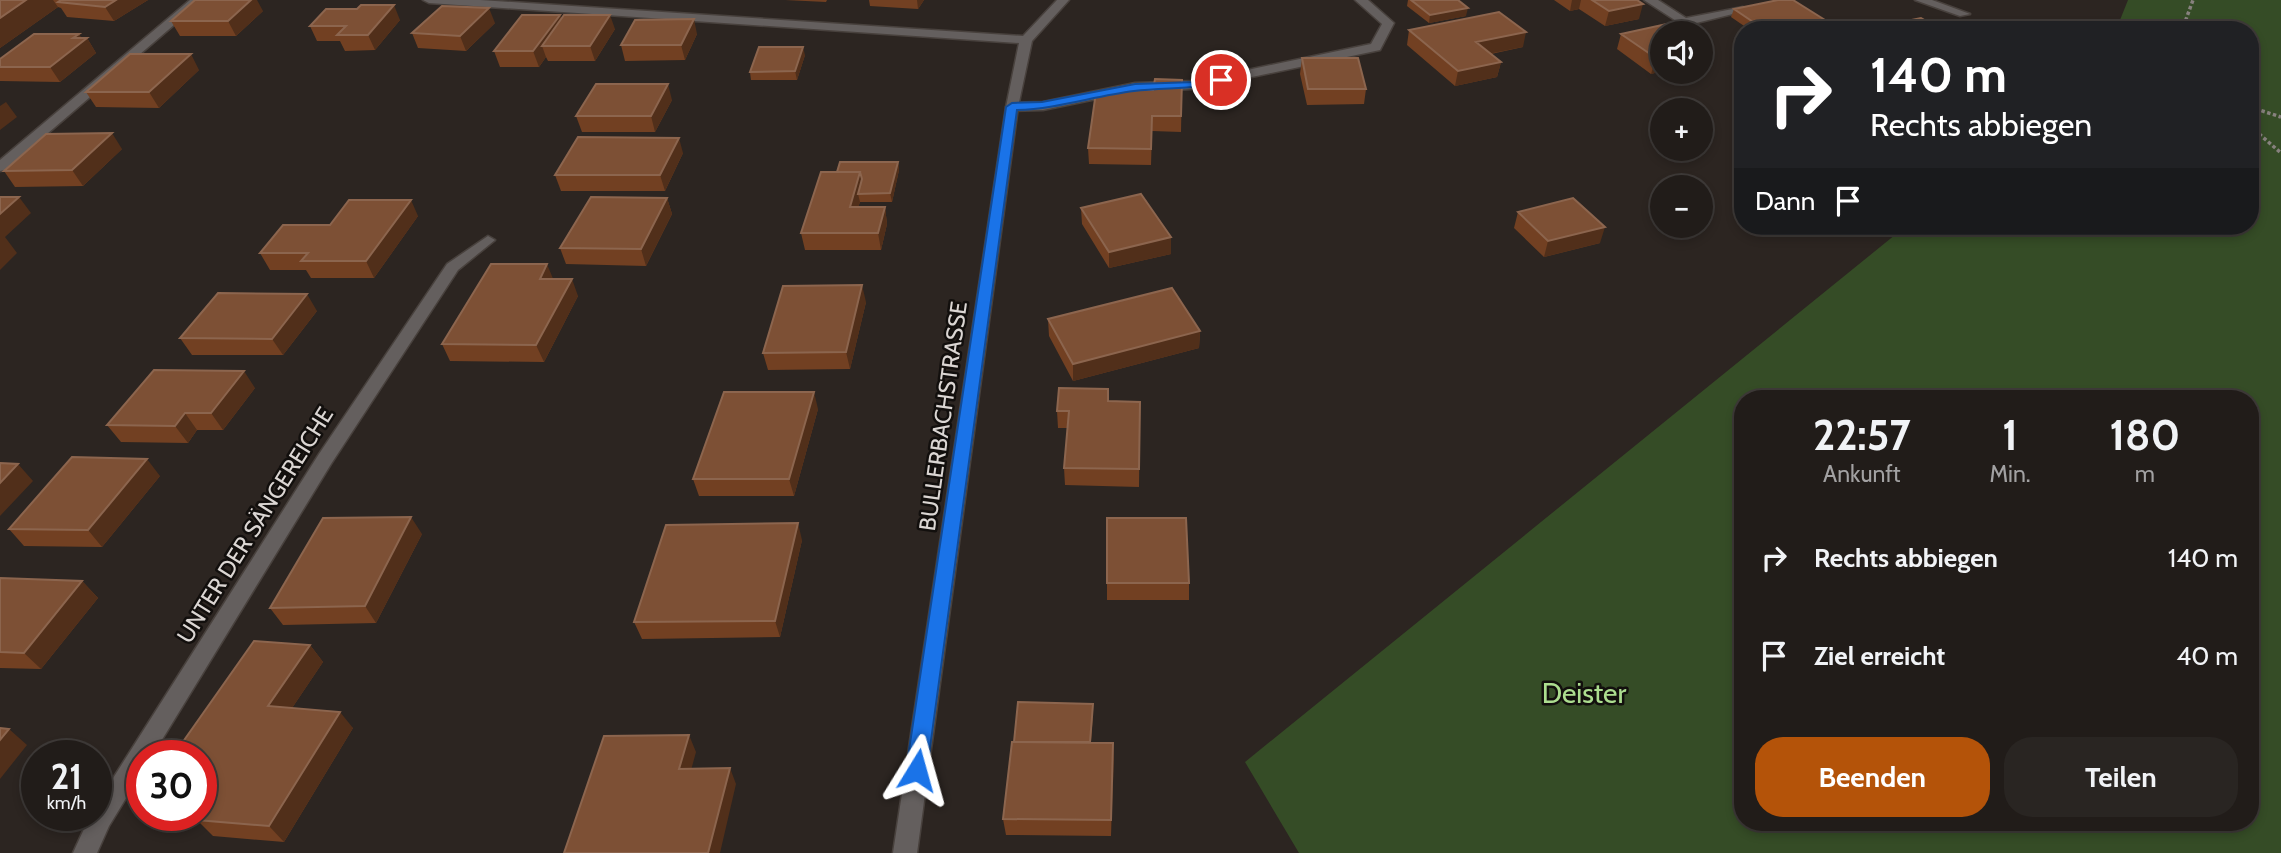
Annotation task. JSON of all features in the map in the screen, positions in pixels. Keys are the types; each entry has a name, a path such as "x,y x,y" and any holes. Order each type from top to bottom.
{"street":[{"path":"0,167 197,0"},
{"path":"429,0 1026,40 1063,0"},
{"path":"600,11 610,0"},
{"path":"1012,107 1042,106 1135,87 1195,85 1376,47 1388,23 1361,0"},
{"path":"1650,0 1684,22 1743,10"},
{"path":"1921,0 1964,14"},
{"name":"BULLERBACHSTRASSE","path":"905,853 1012,107 1026,40"},
{"name":"UNTER DER SÄNGEREICHE","path":"85,853 100,818 325,459 453,267 488,240"}],"path":[{"path":"2185,21 2193,0"},
{"path":"2259,110 2281,117"},
{"path":"2259,134 2281,153"}],"green space":[{"name":"Deister","path":"2128,0 2281,0 2281,853 1299,853 1245,762 1895,235 2259,235 2259,21 2120,21"}],"building":[{"path":"0,0 26,0 0,18"},
{"path":"116,0 105,7 58,2"},
{"path":"195,0 251,0 228,21 171,21"},
{"path":"1411,0 1458,0 1468,8 1430,15"},
{"path":"1592,0 1637,0 1643,4 1609,11"},
{"path":"1778,0 1793,0 1825,20 1752,21 1734,9"},
{"path":"361,5 394,5 368,35 337,35 346,26 310,26 326,9 357,9"},
{"path":"442,6 489,8 460,36 412,33"},
{"path":"1499,12 1526,32 1476,42 1501,62 1458,71 1409,30"},
{"path":"522,15 560,15 533,51 494,51"},
{"path":"564,15 610,15 590,46 542,46"},
{"path":"694,19 681,45 621,45 635,20"},
{"path":"1650,28 1650,54 1621,34"},
{"path":"34,34 79,34 73,38 87,38 50,67 0,67 0,59"},
{"path":"759,47 803,47 795,71 750,72"},
{"path":"130,54 191,54 149,92 86,92"},
{"path":"1302,58 1358,58 1366,89 1308,89"},
{"path":"1155,79 1182,80 1181,116 1152,116 1151,149 1088,148 1096,92 1115,92 1114,89 1153,90"},
{"path":"596,84 668,84 651,116 576,116"},
{"path":"112,133 72,170 4,171 46,134"},
{"path":"578,137 679,138 660,175 555,175"},
{"path":"840,162 898,162 890,193 858,194 862,179 860,172 837,172"},
{"path":"821,172 860,172 850,207 885,207 878,233 801,233"},
{"path":"1141,194 1171,237 1109,252 1081,208"},
{"path":"0,197 19,197 0,214"},
{"path":"591,197 667,198 641,249 560,248"},
{"path":"1573,198 1605,227 1548,241 1518,212"},
{"path":"349,200 411,200 366,261 301,261 308,253 260,253 283,225 330,225"},
{"path":"491,264 547,264 540,279 572,279 536,345 442,344"},
{"path":"862,285 846,352 763,353 783,286"},
{"path":"1172,288 1200,331 1073,364 1048,319"},
{"path":"218,293 307,294 272,339 180,338"},
{"path":"154,370 244,371 211,413 185,413 175,426 107,425"},
{"path":"1059,388 1108,389 1108,401 1140,402 1139,469 1064,468 1069,411 1057,411"},
{"path":"724,392 814,392 789,479 693,479"},
{"path":"72,457 147,459 88,530 9,529"},
{"path":"0,463 18,464 0,483"},
{"path":"411,517 365,606 270,608 323,518"},
{"path":"1107,518 1186,518 1189,583 1107,583"},
{"path":"798,523 775,621 634,622 666,525"},
{"path":"0,578 82,581 24,653 0,652"},
{"path":"254,641 310,645 268,706 340,712 269,826 217,822 217,740 184,740"},
{"path":"1018,702 1093,704 1090,742 1014,742"},
{"path":"0,728 9,729 0,740"},
{"path":"689,735 679,769 730,768 708,853 564,853 604,736"},
{"path":"1012,742 1113,743 1111,820 1003,819"}],"route":[{"path":"917,770 1012,107 1042,106 1135,87 1195,85 1221,80"}]}
